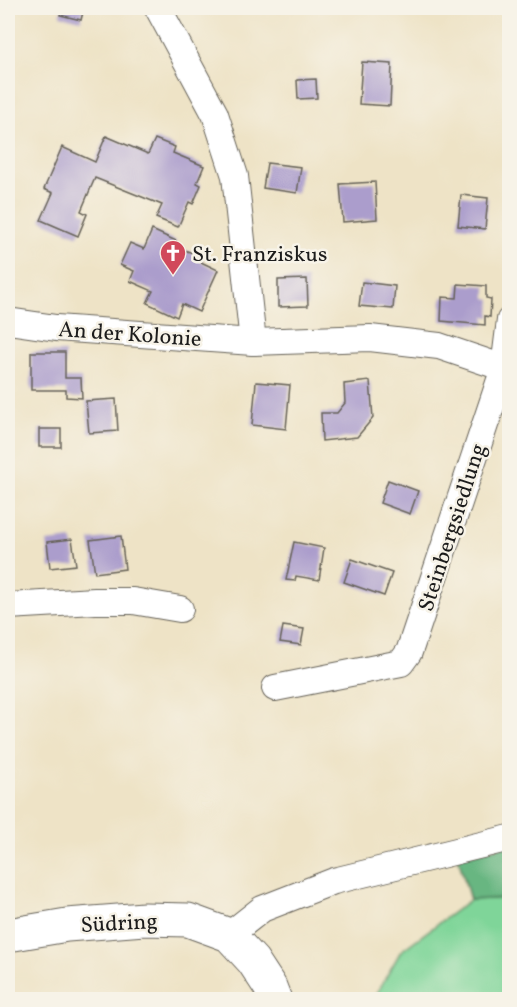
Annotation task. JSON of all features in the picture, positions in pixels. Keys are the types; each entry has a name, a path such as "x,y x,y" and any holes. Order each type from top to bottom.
{"main road":[{"name":"Südring","path":"8,935 67,924 144,919 188,920 229,935"},
{"path":"229,935 253,962 270,987 275,999"}],"street":[{"path":"158,8 215,114 235,176 254,342 370,338 439,346 507,369"},
{"name":"Steinbergsiedlung","path":"275,688 401,663 409,652 507,369 510,320"},
{"name":"An der Kolonie","path":"8,321 56,328 254,342"},
{"path":"8,606 133,601 180,609"},
{"path":"229,935 262,909 334,881 510,838"}],"green space":[{"path":"509,845 509,898 470,900 458,857"},
{"path":"509,898 509,999 373,1000 401,951 470,900"}],"building":[{"path":"62,8 84,8 81,20 60,15"},
{"path":"362,62 392,64 390,106 359,104"},
{"path":"316,79 317,98 298,99 297,80"},
{"path":"106,136 148,154 155,139 175,147 173,153 204,166 197,183 201,185 193,204 189,202 178,227 156,218 162,205 95,178 81,211 87,214 78,236 41,220 53,193 44,189 62,147 95,162"},
{"path":"267,163 301,167 297,193 263,188"},
{"path":"375,182 377,219 343,222 340,184"},
{"path":"461,195 488,198 485,229 458,226"},
{"name":"St. Franziskus","path":"152,230 176,241 174,246 203,257 201,262 218,270 199,312 182,304 177,317 147,303 153,291 130,281 134,271 120,265 130,243 144,249"},
{"path":"307,279 308,306 278,307 278,280"},
{"path":"362,282 395,286 393,309 359,306"},
{"path":"458,284 486,286 486,298 491,299 490,317 485,316 485,325 441,321 442,297 457,298"},
{"path":"31,352 65,352 65,378 81,378 82,398 66,397 66,390 31,390"},
{"path":"370,381 373,418 357,437 322,441 321,413 337,413 345,403 344,384"},
{"path":"256,382 290,385 286,429 252,425"},
{"path":"116,399 118,431 89,433 86,401"},
{"path":"39,429 61,429 61,447 39,447"},
{"path":"388,480 418,491 410,514 380,503"},
{"path":"121,536 125,569 95,573 90,540"},
{"path":"72,539 76,565 50,568 47,542"},
{"path":"294,542 324,548 319,580 296,576 295,581 286,580"},
{"path":"352,559 392,573 384,596 344,582"},
{"path":"283,626 304,629 301,645 280,642"}],"place":[{"name":"St. Franziskus","path":"173,276"}]}
